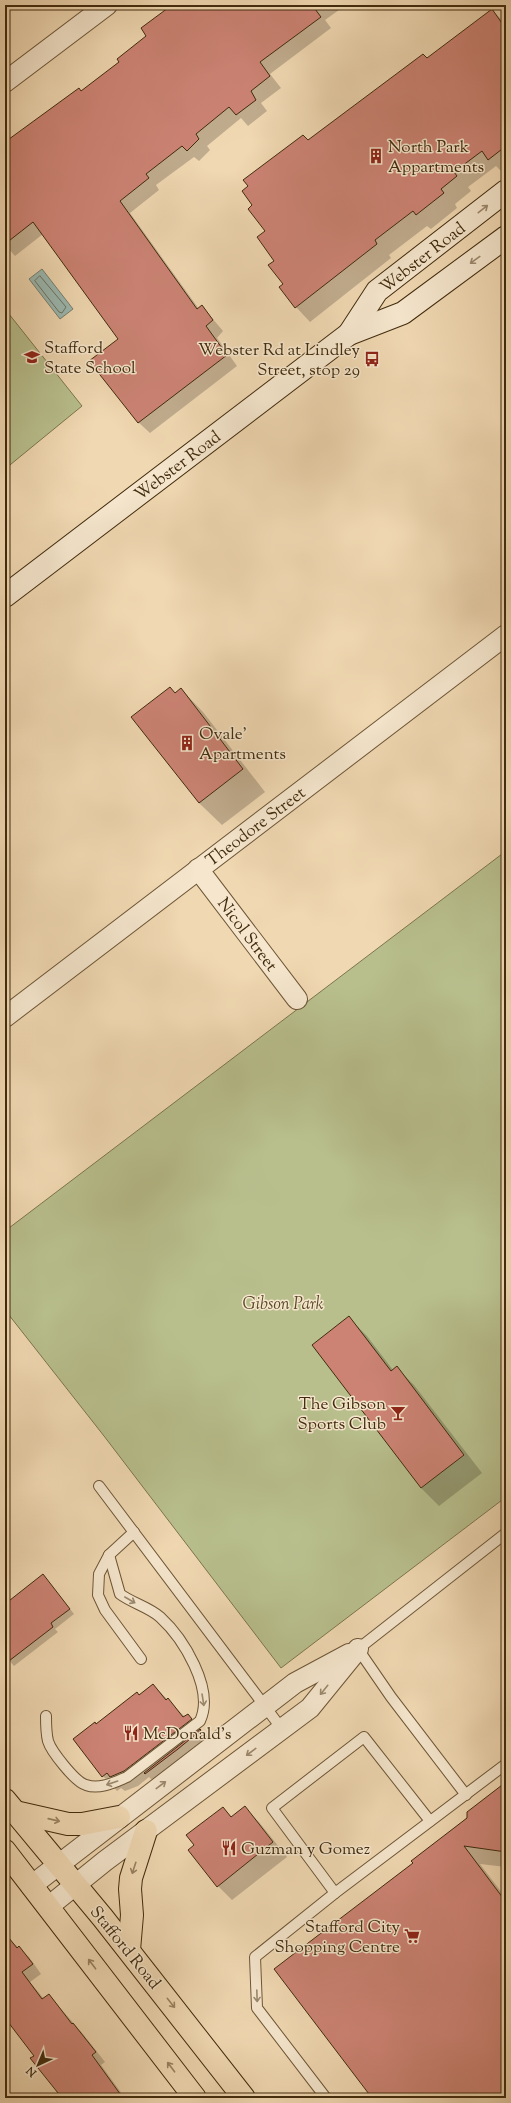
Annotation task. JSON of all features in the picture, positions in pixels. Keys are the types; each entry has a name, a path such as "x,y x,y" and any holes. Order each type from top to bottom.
{"highway":[{"path":"10,1806 68,1824 82,1824 119,1817"},
{"name":"Stafford Road","path":"10,1806 60,1864 129,1950 244,2098"},
{"path":"129,1950 132,1915 130,1889 131,1878 146,1831"},
{"path":"5,1851 195,2098"}],"main road":[{"name":"Webster Road","path":"349,334 377,291 506,191"},
{"name":"Webster Road","path":"5,596 349,334 403,313 506,237"}],"street":[{"path":"5,82 107,5"},
{"name":"Theodore Street","path":"5,1017 506,635"},
{"name":"Nicol Street","path":"198,869 297,999"},
{"path":"31,1886 295,1683 358,1649"},
{"path":"48,1907 76,1884 310,1708 358,1649"}],"lane":[{"path":"99,1486 282,1729"},
{"path":"134,1532 109,1555 99,1574 98,1595 105,1610 141,1659"},
{"path":"466,1795 391,1697 358,1649 506,1533"},
{"path":"46,1716 48,1741 51,1748 75,1777 85,1785 103,1786 128,1777 200,1721 203,1715 204,1706 198,1670 192,1658 159,1616 120,1594 109,1555"},
{"path":"336,1893 272,1808 364,1737 430,1821"},
{"path":"326,2098 257,2008 255,1957 336,1893 506,1764"}],"green space":[{"path":"5,309 82,406 5,469"},
{"name":"Gibson Park","path":"506,851 506,1497 281,1668 104,1436 5,1310 5,1231"}],"water":[{"path":"42,269 73,309 60,319 29,279"}],"building":[{"path":"172,5 312,5 321,17 260,62 270,76 251,91 256,100 236,115 229,107 196,134 199,139 187,151 182,146 146,174 149,178 120,201 197,309 202,305 213,320 206,326 227,355 138,423 89,361 118,339 33,222 5,244 5,142 79,88 81,91 119,62 117,59 146,36 141,28"},
{"name":"North Park Appartments","path":"492,9 506,29 506,146 488,160 482,151 454,172 457,176 441,189 444,193 416,215 413,211 375,240 377,244 295,308 279,287 283,284 268,265 274,261 257,237 265,231 248,209 252,205 242,191 248,186 243,180 303,135 308,140 423,54 427,58"},
{"name":"Ovale' Apartments","path":"170,687 175,693 181,688 243,769 199,803 131,717"},
{"name":"The Gibson Sports Club","path":"349,1316 391,1371 397,1366 464,1455 421,1488 312,1345"},
{"path":"43,1574 70,1609 51,1623 53,1627 5,1664 5,1604"},
{"name":"McDonald's","path":"153,1684 166,1700 168,1698 183,1717 188,1714 192,1719 124,1771 110,1777 107,1773 102,1777 73,1739 95,1722 96,1724 137,1692 139,1695"},
{"path":"200,1729 201,1730 178,1749 145,1774 144,1773"},
{"name":"Stafford City Shopping Centre","path":"506,1782 506,1852 464,1846 506,1902 506,2098 372,2098 274,1969 413,1863 411,1861 467,1818 467,1812"},
{"name":"Guzman y Gomez","path":"245,1806 273,1842 217,1887 188,1850 194,1845 186,1835 223,1807 231,1817"},
{"path":"5,1933 17,1948 19,1946 33,1964 22,1972 42,1999 49,1994 72,2024 73,2023 96,2052 92,2055 123,2098 62,2098 30,2058 34,2056 5,2018"}],"place":[{"name":"North Park Appartments","path":"376,156"},
{"name":"Stafford State School","path":"32,357"},
{"name":"Webster Rd at Lindley Street, stop 29","path":"372,359"},
{"name":"Ovale' Apartments","path":"187,743"},
{"name":"The Gibson Sports Club","path":"398,1413"},
{"name":"McDonald's","path":"131,1733"},
{"name":"Guzman y Gomez","path":"229,1848"},
{"name":"Stafford City Shopping Centre","path":"412,1936"}]}
